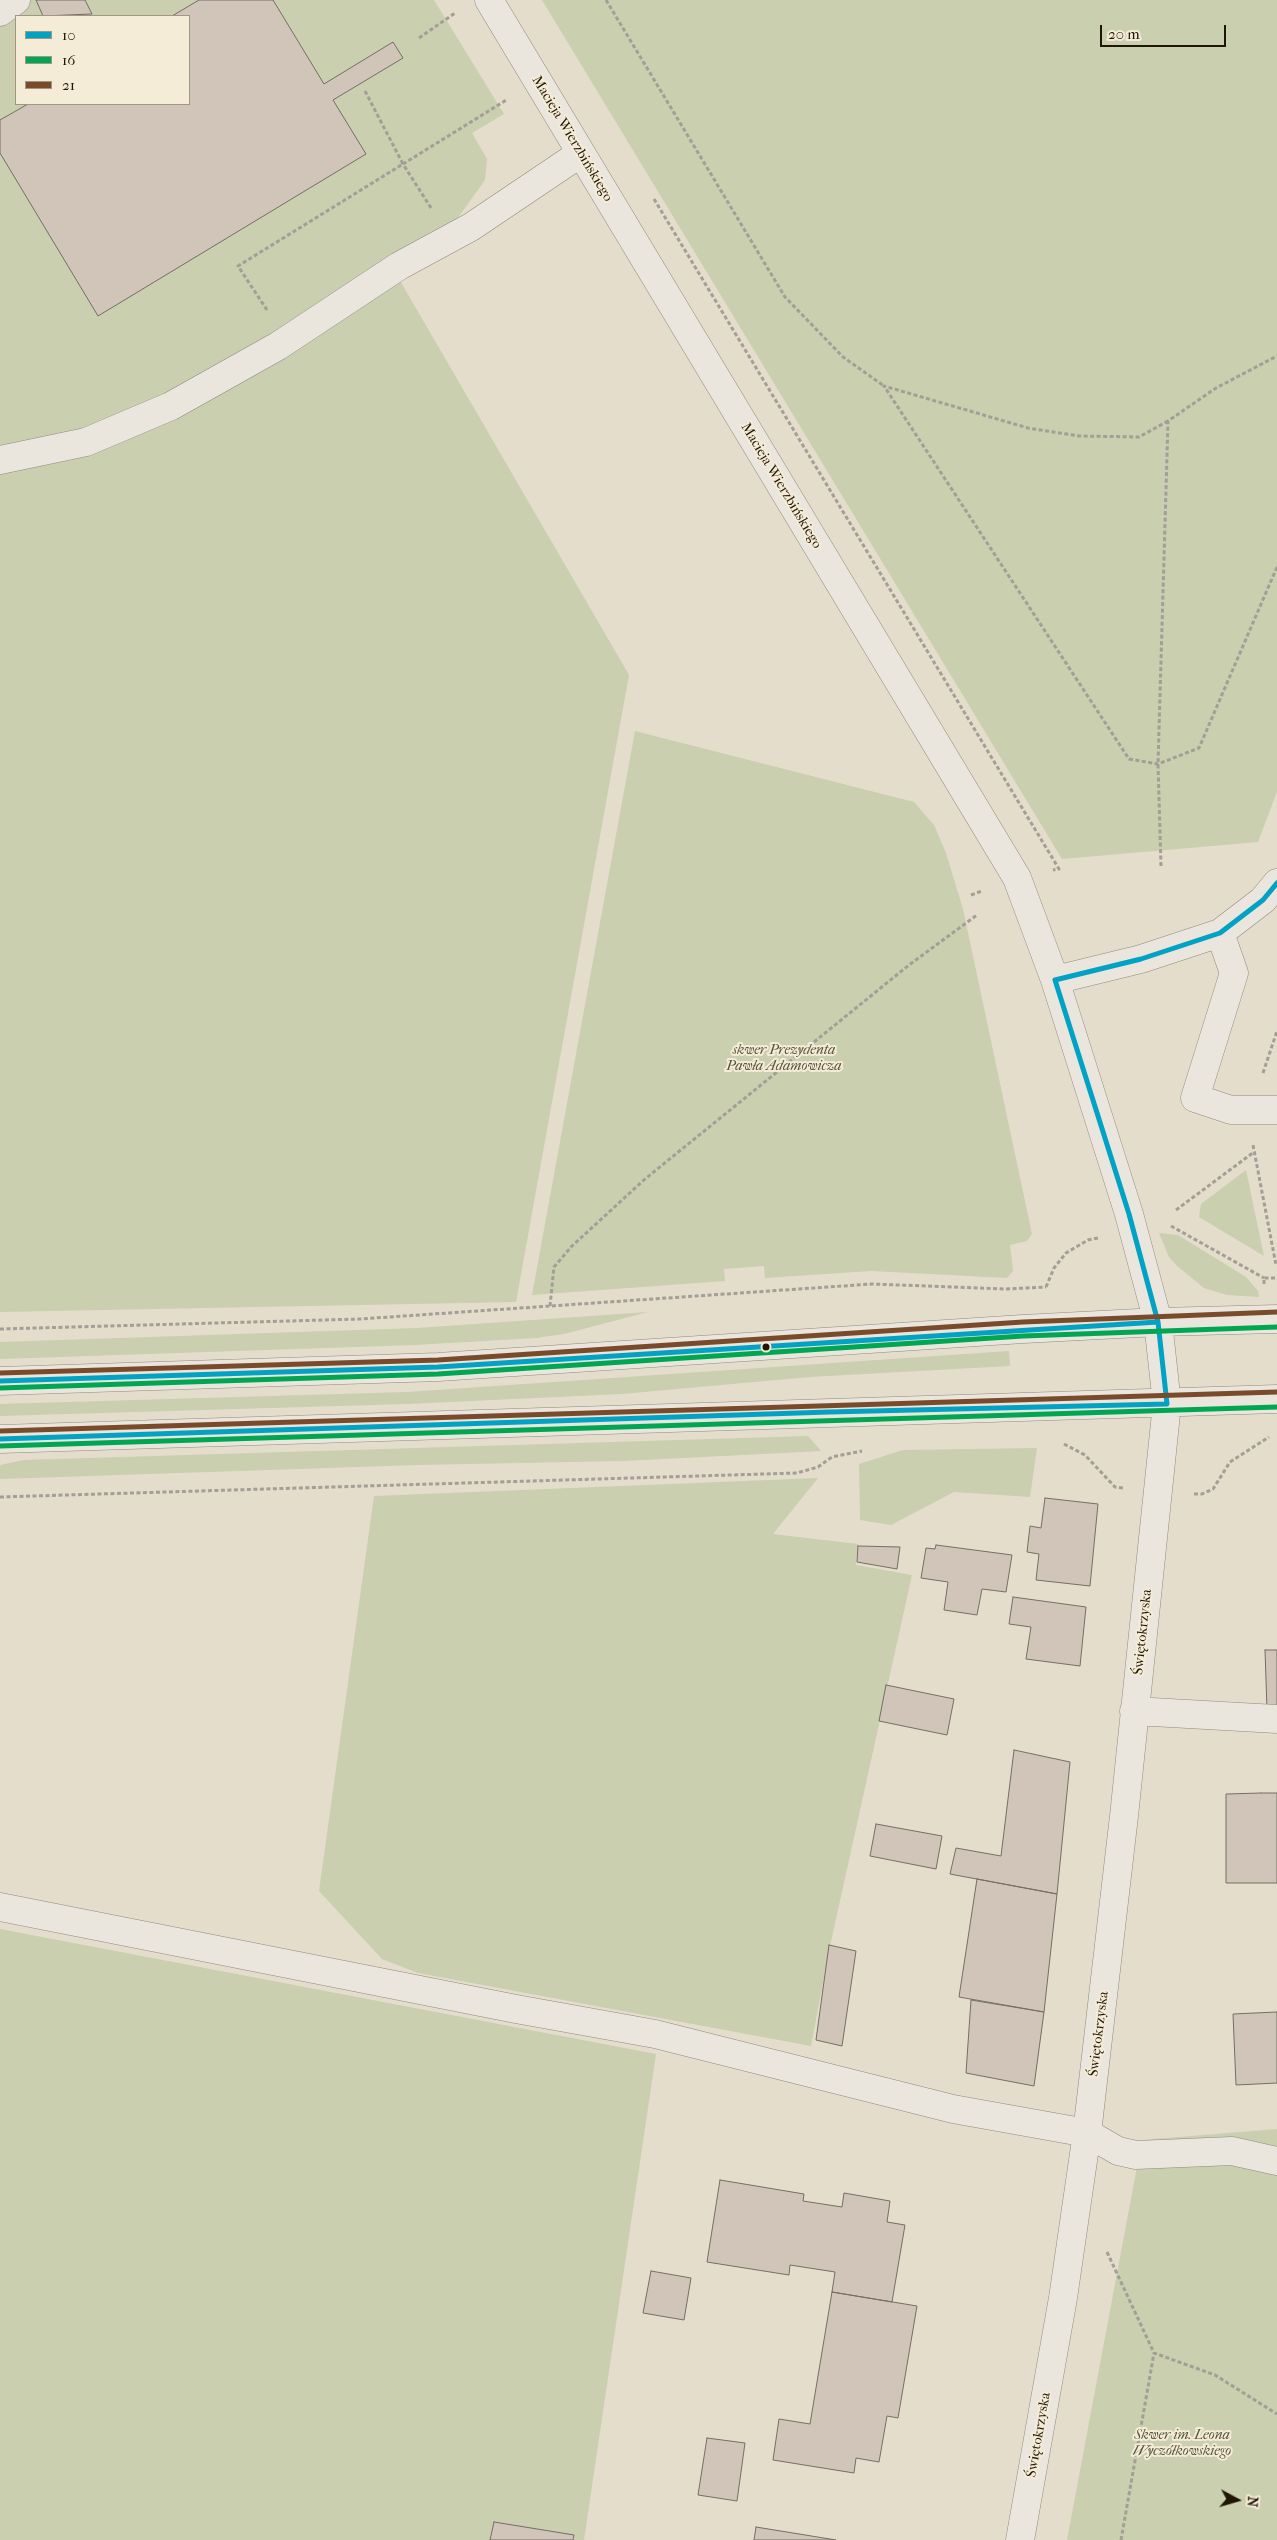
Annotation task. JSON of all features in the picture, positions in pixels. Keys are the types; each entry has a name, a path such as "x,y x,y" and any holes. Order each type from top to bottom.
{"street":[{"path":"0,12 16,0"},
{"name":"Macieja Wierzbińskiego","path":"489,0 1017,878 1055,980"},
{"path":"0,459 86,442 171,406 278,346 399,266 471,228 581,153"},
{"path":"1055,980 1141,959 1220,933 1263,900 1277,883"},
{"path":"1220,933 1234,973 1195,1098 1232,1110 1264,1110"},
{"name":"Świętokrzyska","path":"1020,2540 1063,2298 1087,2133 1167,1404 1158,1322 1129,1214 1055,980"},
{"path":"0,1381 438,1367 1158,1322 1277,1319"},
{"path":"0,1439 828,1412 1167,1404 1277,1399"},
{"path":"1134,1711 1277,1719"},
{"path":"0,1907 516,2009 655,2034 953,2109 1087,2133 1118,2151 1136,2155 1232,2151 1277,2161"}],"path":[{"path":"606,0 785,297 843,357 884,386 1028,428 1079,436 1139,437 1168,421 1216,388 1277,356"},
{"path":"419,38 455,13"},
{"path":"365,91 403,164 435,215"},
{"path":"246,278 238,266 466,126"},
{"path":"652,195 1059,869"},
{"path":"884,386 1128,760 1158,764 1199,748 1277,566"},
{"path":"1161,866 1158,764 1168,421"},
{"path":"550,1306 554,1267 572,1246 631,1192 909,965 977,915"},
{"path":"1276,1265 1254,1152 1264,1110 1277,1031"},
{"path":"1176,1210 1254,1152"},
{"path":"0,1329 360,1319 872,1284 1006,1290 1046,1287"},
{"path":"1060,1443 1066,1444 1085,1455 1115,1488"},
{"path":"0,1497 797,1473 818,1467 832,1457 868,1449"},
{"path":"1104,2246 1154,2353 1122,2540"},
{"path":"1154,2353 1215,2376 1277,2414"}],"green space":[{"path":"0,0 434,0 504,114 472,133 487,159 485,180 457,219 388,260 629,675 516,1302 0,1312"},
{"path":"542,0 1277,0 1277,792 1258,842 1062,859"},
{"name":"skwer Prezydenta Pawła Adamowicza","path":"635,731 914,802 934,825 946,853 963,909 1032,1234 1027,1241 1010,1245 1013,1271 1007,1278 871,1271 765,1278 764,1266 724,1269 725,1281 532,1295"},
{"path":"1246,1170 1264,1256 1199,1217 1201,1204"},
{"path":"1159,1233 1178,1235 1246,1277 1258,1291 1259,1297 1227,1295 1204,1288 1169,1257"},
{"path":"648,1312 564,1334 536,1338 415,1345 0,1359 0,1342 417,1328"},
{"path":"1009,1351 1010,1366 810,1377 622,1394 407,1404 0,1416 0,1404 407,1392"},
{"path":"808,1436 821,1451 624,1461 417,1465 0,1479 0,1465 24,1460"},
{"path":"1037,1448 1030,1497 954,1492 891,1525 860,1520 859,1464 903,1450"},
{"path":"818,1478 773,1534 858,1544 856,1565 912,1575 830,1946 811,2046 418,1973 382,1959 319,1891 374,1496"},
{"path":"0,1929 656,2054 584,2540 0,2540"},
{"name":"Skwer im. Leona Wyczółkowskiego","path":"1277,2129 1277,2540 1067,2540 1142,2140"}],"building":[{"path":"36,0 85,0 92,14 68,15 43,15"},
{"path":"199,0 273,0 324,84 393,42 403,58 333,100 366,154 98,316 0,153 0,120 26,105 190,105 190,15 174,15"},
{"path":"1045,1498 1098,1504 1090,1586 1036,1580 1039,1554 1027,1552 1030,1526 1041,1528"},
{"path":"936,1545 1012,1555 1006,1592 982,1589 977,1615 944,1610 948,1582 921,1578 926,1548 935,1549"},
{"path":"858,1546 900,1547 897,1569 857,1562"},
{"path":"1013,1597 1086,1607 1080,1666 1026,1659 1031,1627 1009,1624"},
{"path":"1265,1650 1277,1650 1277,1708 1267,1709"},
{"path":"886,1685 954,1699 947,1735 879,1721"},
{"path":"1014,1750 1070,1762 1057,1894 950,1874 956,1848 1001,1856"},
{"path":"1277,1793 1277,1883 1226,1883 1226,1794"},
{"path":"876,1824 942,1836 936,1869 870,1856"},
{"path":"977,1879 1057,1894 1044,2012 959,1997"},
{"path":"829,1945 856,1951 842,2046 816,2040"},
{"path":"971,2000 1044,2012 1034,2086 966,2073"},
{"path":"1277,2012 1277,2083 1236,2085 1233,2014"},
{"path":"720,2180 804,2194 803,2201 842,2207 844,2193 890,2201 887,2222 905,2225 892,2302 832,2292 835,2272 790,2265 789,2275 707,2262"},
{"path":"651,2271 691,2278 684,2320 643,2313"},
{"path":"832,2292 917,2306 898,2418 887,2416 879,2462 856,2458 854,2473 773,2460 779,2419 810,2424"},
{"path":"707,2438 745,2443 737,2501 698,2495"},
{"path":"494,2522 574,2535 573,2540 490,2540"},
{"path":"756,2527 836,2540 754,2540"}],"transit line":[{"name":"10","path":"1055,980 1141,959 1220,933 1263,900 1277,883"},
{"name":"10","path":"0,1439 829,1412 1167,1404 1158,1322 1129,1214 1055,980"},
{"name":"21","path":"0,1373 438,1360 1023,1322 1277,1312"},
{"name":"10","path":"0,1381 438,1367 1158,1322"},
{"name":"16","path":"0,1388 438,1374 1023,1336 1277,1327"},
{"name":"21","path":"0,1431 1277,1392"},
{"name":"16","path":"0,1446 1277,1407"}]}
